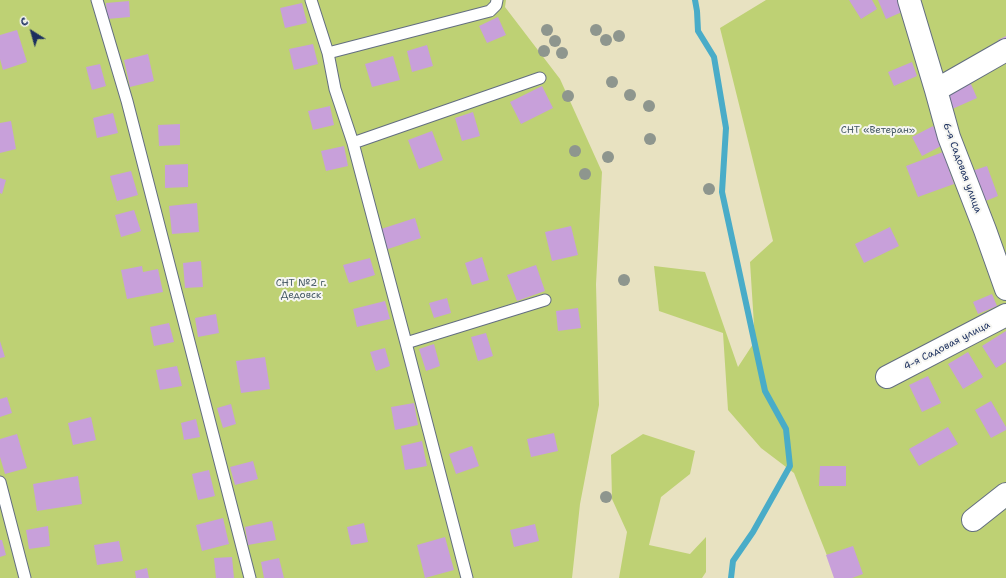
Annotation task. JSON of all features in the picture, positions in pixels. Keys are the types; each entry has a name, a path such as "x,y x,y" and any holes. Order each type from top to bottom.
{"street":[{"name":"6-я Садовая улица","path":"908,0 949,137 1006,289"},
{"path":"936,90 1006,50"},
{"name":"4-я Садовая улица","path":"887,377 1006,315"},
{"path":"973,520 1006,494"}],"lane":[{"path":"97,0 127,101 250,578"},
{"path":"311,0 328,53 335,89 353,143 467,578"},
{"path":"328,53 490,11 496,5 497,0"},
{"path":"353,143 540,78"},
{"path":"406,342 545,300"},
{"path":"0,482 25,578"}],"green space":[{"name":"СНТ №2 г. Дедовск","path":"0,0 506,0 505,7 560,79 602,172 596,284 599,405 580,504 572,578 0,578"},
{"name":"СНТ «Ветеран»","path":"766,0 1006,0 1006,578 836,578 794,473 761,448 728,410 723,333 659,311 654,266 705,272 738,367 755,341 750,262 773,241 720,28"},
{"path":"643,434 695,451 690,474 661,497 649,545 690,554 706,537 706,572 702,578 619,578 627,532 612,499 611,455"}],"building":[{"path":"849,0 872,0 877,9 861,19"},
{"path":"878,0 897,0 902,12 886,19"},
{"path":"129,1 130,17 107,19 106,3"},
{"path":"302,3 307,23 285,28 280,8"},
{"path":"498,17 506,35 487,43 479,26"},
{"path":"17,30 27,62 3,70 0,59 0,35"},
{"path":"1006,36 1006,44 1001,47 998,40"},
{"path":"313,44 318,64 294,70 289,49"},
{"path":"427,45 433,66 412,72 407,51"},
{"path":"148,54 154,81 130,87 124,60"},
{"path":"393,56 400,80 372,87 365,64"},
{"path":"912,62 917,76 894,86 888,72"},
{"path":"100,64 106,86 92,90 86,67"},
{"path":"971,84 977,98 950,110 944,95"},
{"path":"542,86 553,108 521,124 510,102"},
{"path":"330,106 334,125 313,130 308,111"},
{"path":"473,112 480,136 462,141 455,118"},
{"path":"113,113 118,133 97,138 93,118"},
{"path":"11,121 16,149 0,153 0,123"},
{"path":"180,124 180,145 159,146 158,125"},
{"path":"933,126 943,145 922,156 912,137"},
{"path":"432,131 443,160 419,169 408,140"},
{"path":"344,146 348,166 326,171 321,151"},
{"path":"943,152 954,184 918,197 906,166"},
{"path":"188,164 188,187 165,188 165,165"},
{"path":"987,166 998,196 983,202 972,171"},
{"path":"131,171 138,195 117,201 110,176"},
{"path":"0,178 6,180 2,194 0,193"},
{"path":"197,203 199,232 172,234 169,206"},
{"path":"134,210 141,231 121,237 115,215"},
{"path":"415,218 421,238 385,250 378,230"},
{"path":"571,226 578,255 552,261 545,232"},
{"path":"890,227 899,246 864,263 855,244"},
{"path":"482,257 489,280 472,285 465,263"},
{"path":"370,258 375,275 349,283 343,265"},
{"path":"201,261 203,287 185,288 183,263"},
{"path":"536,265 545,291 517,301 507,275"},
{"path":"142,266 143,272 158,269 163,292 127,299 121,270"},
{"path":"992,294 997,306 978,314 973,302"},
{"path":"447,298 451,313 434,318 429,303"},
{"path":"385,301 390,319 357,327 353,309"},
{"path":"578,308 581,328 558,331 556,311"},
{"path":"216,314 219,333 198,337 195,318"},
{"path":"169,323 174,342 154,346 150,327"},
{"path":"1006,331 1006,362 996,368 982,346"},
{"path":"486,333 493,356 478,361 471,337"},
{"path":"0,341 5,357 0,358"},
{"path":"434,344 440,366 426,371 419,349"},
{"path":"385,348 390,366 376,371 370,352"},
{"path":"968,352 983,377 963,389 948,364"},
{"path":"265,357 270,389 241,393 236,361"},
{"path":"177,366 182,386 160,390 156,370"},
{"path":"928,376 941,403 922,412 909,385"},
{"path":"7,397 12,413 0,417 0,399"},
{"path":"991,401 1006,427 1006,430 991,438 975,410"},
{"path":"414,403 418,425 395,430 391,407"},
{"path":"231,404 236,424 223,428 217,408"},
{"path":"91,417 96,440 73,445 68,423"},
{"path":"196,419 200,437 184,440 181,423"},
{"path":"948,427 958,444 919,466 909,449"},
{"path":"554,433 558,451 531,457 527,439"},
{"path":"17,434 27,468 5,474 0,457 0,439"},
{"path":"422,441 427,466 405,470 401,446"},
{"path":"472,446 479,466 456,474 449,454"},
{"path":"253,461 258,479 235,485 230,467"},
{"path":"820,466 846,466 846,486 819,486"},
{"path":"209,470 215,496 198,500 192,474"},
{"path":"78,476 82,504 37,511 33,484"},
{"path":"223,518 229,544 202,551 196,525"},
{"path":"272,521 276,540 248,545 245,527"},
{"path":"364,523 368,542 351,545 347,527"},
{"path":"535,524 539,541 514,547 510,530"},
{"path":"48,526 50,546 29,549 26,530"},
{"path":"445,537 454,570 425,578 417,545"},
{"path":"0,540 2,540 6,555 0,557"},
{"path":"119,541 123,561 97,565 94,545"},
{"path":"853,546 863,574 852,578 834,578 826,555"},
{"path":"232,557 234,578 216,578 214,558"},
{"path":"279,558 284,578 264,578 261,562"},
{"path":"147,568 149,578 136,578 135,571"}],"waterway":[{"path":"695,0 698,31 714,57 726,128 722,192 765,391 786,429 790,466 753,532 733,561 731,578"}]}
